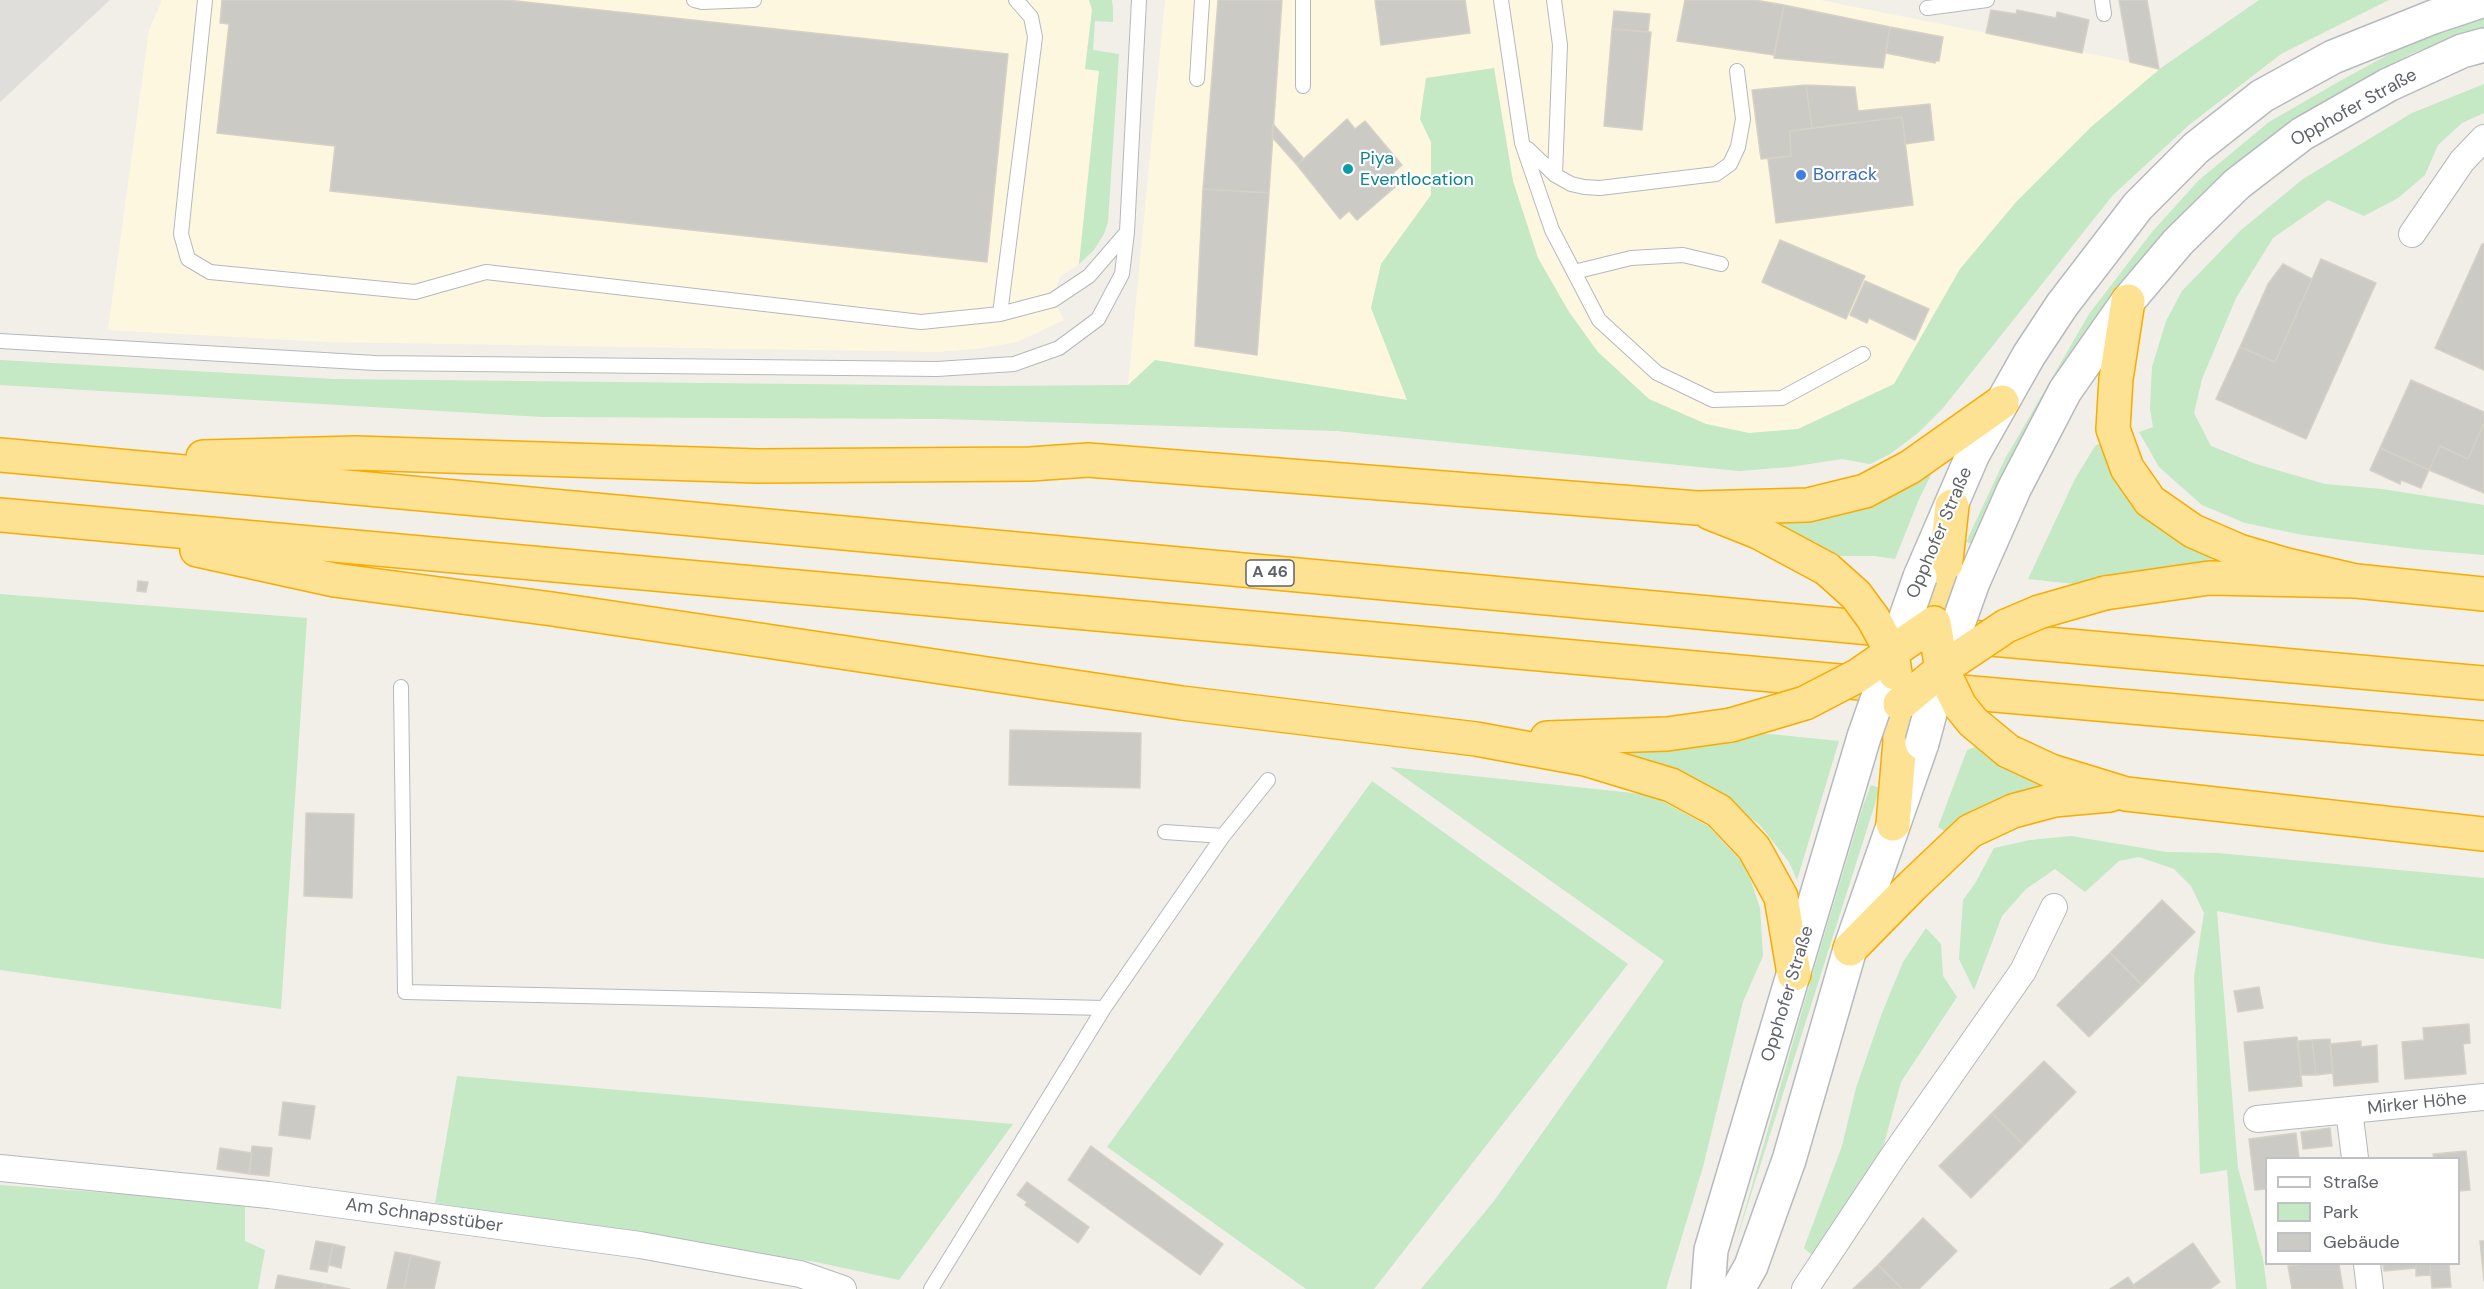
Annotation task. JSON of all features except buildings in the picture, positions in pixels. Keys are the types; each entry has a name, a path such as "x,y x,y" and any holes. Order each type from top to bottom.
{"highway":[{"path":"2128,301 2115,379 2113,429 2127,468 2150,501 2193,531 2239,551 2356,581"},
{"path":"57,460 356,453 757,466 1030,464 1088,460 1697,508 1808,505 1865,491 1910,467 2002,402"},
{"name":"A 46","path":"0,455 2484,683"},
{"path":"1697,508 1758,532 1827,569 1856,595 1873,618 1892,652 1900,704 1911,742"},
{"path":"0,514 2484,738"},
{"path":"58,520 334,580 552,609 1182,703 1476,739 1596,762 1671,785 1719,811 1754,848 1781,897 1794,974"},
{"path":"1863,737 1942,669 2016,621 2105,593 2209,578 2356,581 2484,594"},
{"path":"1946,579 1934,623 1942,669 1960,706 1973,722 2008,751 2051,771 2126,794 2484,834"},
{"path":"1476,739 1667,734 1731,725 1805,704 1857,676 1934,623"},
{"path":"1850,949 1970,831 2013,811 2054,801 2126,794"}],"street":[{"name":"Opphofer Straße","path":"1738,1289 1751,1266 1789,1160 1850,949 1893,824 1911,742 1942,669 1952,506 1973,454 2029,355 2068,296 2138,206 2196,148 2262,96 2333,57 2433,17 2484,0"},
{"name":"Opphofer Straße","path":"1708,1289 1712,1250 1863,737 1892,652 2014,489 2065,391 2128,301 2178,242 2237,184 2302,134 2388,85 2462,51 2484,45"},
{"path":"2412,234 2462,161 2484,138"},
{"path":"1805,1289 1892,1158 2024,971 2054,907"},
{"name":"Mirker Höhe","path":"2257,1119 2484,1097"},
{"name":"Mirker Höhe","path":"2349,1110 2355,1157"},
{"name":"Am Schnapsstüber","path":"0,1168 204,1187 651,1247 800,1274 843,1289"},
{"path":"2367,1265 2370,1289"}],"lane":[{"path":"205,0 181,234 188,260 210,272 415,292 486,272 921,322 1000,314 1053,300 1089,276 1127,232"},
{"path":"694,0 702,2 754,0"},
{"path":"1000,314 1035,37 1031,17 1016,0"},
{"path":"0,341 375,363 937,369 1014,364 1059,348 1098,319 1122,274 1127,232 1139,0"},
{"path":"1197,79 1202,0"},
{"path":"1303,0 1303,86"},
{"path":"1502,0 1522,143 1552,230 1599,320 1657,373 1713,400 1782,398 1863,354"},
{"path":"1554,0 1560,45 1555,175"},
{"path":"1927,8 1987,0"},
{"path":"1522,143 1541,164 1571,184 1600,188 1716,174 1730,164 1738,147 1743,119 1737,71"},
{"path":"1574,272 1641,257 1683,255 1720,264"},
{"path":"401,687 405,992 1104,1008"},
{"path":"931,1289 1104,1008 1223,836 1268,780"},
{"path":"1165,832 1223,836"}],"shaded area":[{"path":"0,0 110,0 0,102"},
{"path":"162,0 1089,0 1092,10 1085,69 1099,70 1079,264 1060,277 1053,299 1064,320 1017,342 984,348 938,352 326,342 108,330 149,30"},
{"path":"1165,0 1820,0 2161,68 2091,127 2017,201 1960,269 1894,384 1798,429 1749,433 1706,424 1649,399 1598,352 1569,312 1538,258 1513,181 1494,69 1420,119 1431,142 1431,195 1381,264 1371,308 1408,400 1374,396 1128,385"}],"green space":[{"path":"1089,0 1112,0 1113,9 1113,22 1095,21 1093,50 1119,54 1108,222 1094,250 1079,264 1099,71 1085,69 1092,10"},
{"path":"2259,0 2389,0 2281,54 2189,125 2113,195 1943,408 1918,433 1890,454 1870,464 1842,459 1790,467 1739,471 1337,431 942,419 542,417 0,385 0,360 334,379 987,386 1128,385 1155,360 1407,400 1371,308 1381,264 1431,195 1431,142 1420,119 1426,78 1494,68 1513,181 1538,258 1569,312 1598,352 1649,399 1706,424 1749,433 1798,429 1894,384 1960,269 2017,201 2091,127 2161,68"},
{"path":"2484,16 2484,27 2413,53 2297,117 2209,189 2167,229 2131,276 1972,544 1966,542 2005,459 2089,314 2152,232 2199,180 2269,122 2340,81 2404,46"},
{"path":"2484,84 2484,113 2462,123 2438,145 2425,175 2398,198 2364,216 2328,200 2273,238 2236,298 2202,379 2194,413 2211,446 2256,464 2325,484 2382,489 2484,505 2484,555 2303,535 2245,523 2202,505 2159,467 2139,432 2153,427 2150,409 2152,367 2166,321 2182,291 2241,230 2303,179 2412,113"},
{"path":"2102,442 2254,570 2084,585 2028,579 2075,479 2095,446"},
{"path":"1937,463 1919,499 1895,559 1875,556 1834,556 1815,542 1762,522"},
{"path":"0,594 307,618 281,1009 0,970"},
{"path":"1760,733 1839,741 1797,880 1789,862 1759,824 1703,786 1580,748"},
{"path":"1975,747 1988,748 2071,787 1971,813 1944,831 1938,827 1967,750"},
{"path":"1390,767 1651,795 1708,826 1741,861 1760,908 1763,956 1743,1002 1703,1167 1666,1289 1421,1289 1494,1201 1664,961"},
{"path":"1372,781 1628,964 1374,1289 1306,1289 1107,1147"},
{"path":"1871,785 1880,788 1734,1248 1812,976"},
{"path":"2071,836 2167,852 2218,853 2484,878 2484,959 2384,944 2217,911 2238,1168 2263,1259 2267,1289 2236,1289 2227,1170 2200,1174 2194,977 2204,913 2191,886 2174,869 2139,857 2119,861 2085,892 2055,869 2026,889 2002,916 1974,990 1959,959 1963,900 1976,882 1994,848 2030,840"},
{"path":"1926,928 1941,944 1943,976 1957,997 1901,1082 1879,1162 1815,1258 1804,1248 1842,1146 1856,1088 1882,1013 1903,962"},
{"path":"457,1076 1013,1124 899,1280 816,1262 435,1203"},
{"path":"0,1185 245,1203 245,1241 265,1250 258,1289 0,1289"}],"place":[{"name":"Piya Eventlocation","path":"1348,169"},
{"name":"Borrack","path":"1801,175"}]}
